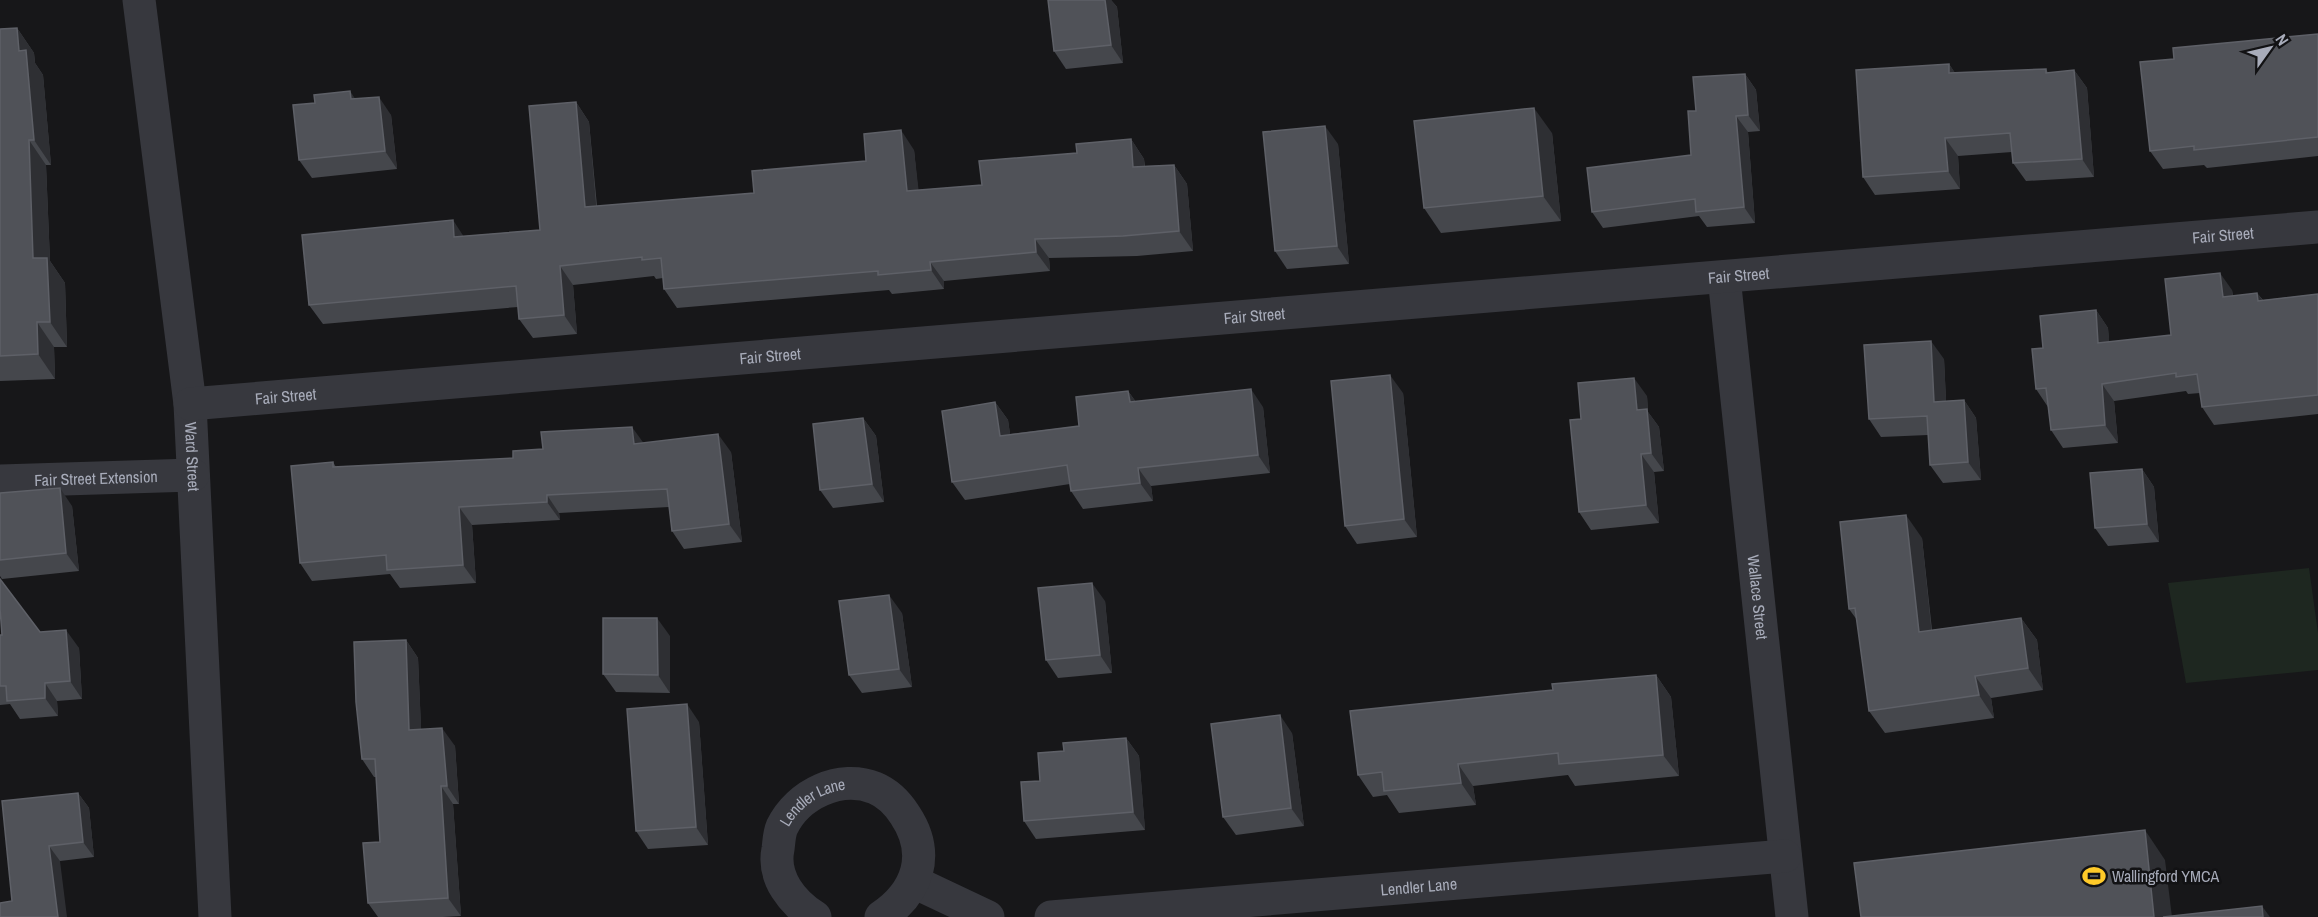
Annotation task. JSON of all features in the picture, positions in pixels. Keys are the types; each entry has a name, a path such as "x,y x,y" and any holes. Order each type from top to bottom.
{"street":[{"name":"Ward Street","path":"139,0 190,404 215,917"},
{"name":"Fair Street","path":"190,404 2318,227"},
{"name":"Wallace Street","path":"1724,277 1792,917"},
{"name":"Fair Street Extension","path":"0,481 193,475"},
{"name":"Lendler Lane","path":"815,917 798,906 782,882 776,856 782,828 797,805 820,789 848,784 875,788 898,804 914,828 920,855 914,882 899,905 881,917"},
{"name":"Lendler Lane","path":"1051,917 1785,856"},
{"path":"914,882 988,917"}],"shaded area":[{"path":"2309,568 2318,633 2318,670 2186,683 2168,583"}],"building":[{"path":"1048,0 1105,0 1111,45 1054,51"},
{"path":"17,28 19,51 26,50 34,140 29,140 33,258 47,258 50,322 37,322 38,354 0,356 0,29"},
{"path":"2318,34 2318,137 2194,150 2194,146 2150,151 2140,62 2174,59 2173,48"},
{"path":"1949,64 1949,73 2046,69 2046,73 2074,70 2082,159 2013,163 2010,133 1945,138 1948,171 1863,177 1856,70"},
{"path":"1745,74 1748,115 1736,116 1744,207 1696,212 1695,199 1592,212 1587,168 1691,155 1688,111 1696,111 1693,77"},
{"path":"350,91 351,99 379,97 385,151 299,160 293,105 315,103 314,95"},
{"path":"576,102 585,207 754,193 752,171 866,161 864,134 901,130 907,191 982,185 979,161 1077,153 1076,144 1131,139 1133,167 1174,165 1179,231 1123,236 1035,239 1036,252 930,262 931,270 878,275 878,271 664,289 661,258 642,260 642,257 560,266 564,315 519,319 516,286 309,305 302,235 453,220 454,237 540,230 529,106"},
{"path":"1534,108 1543,196 1424,208 1414,121"},
{"path":"1325,126 1337,246 1275,251 1263,132"},
{"path":"2220,273 2223,297 2257,293 2258,301 2318,294 2318,395 2202,407 2197,374 2176,377 2176,373 2102,384 2105,425 2051,430 2046,388 2036,389 2032,349 2043,348 2040,316 2096,310 2098,343 2171,335 2165,279"},
{"path":"1931,341 1934,402 1964,400 1968,462 1930,465 1927,416 1869,419 1864,345"},
{"path":"1390,375 1404,519 1345,526 1331,381"},
{"path":"1634,378 1637,410 1647,409 1651,453 1641,454 1646,505 1579,512 1570,420 1581,419 1578,383"},
{"path":"1251,389 1258,455 1138,468 1140,483 1071,491 1067,465 952,482 942,411 995,402 1000,436 1079,426 1076,397 1128,391 1130,402"},
{"path":"863,418 872,484 820,490 813,424"},
{"path":"632,427 634,444 718,434 729,524 672,531 667,489 547,495 547,502 459,507 463,565 387,570 386,555 300,563 291,466 333,462 333,467 513,458 513,451 543,449 541,432"},
{"path":"2142,469 2147,524 2095,528 2090,473"},
{"path":"60,488 66,553 0,560 0,493"},
{"path":"1906,515 1919,632 2021,618 2028,668 1975,676 1979,695 1869,711 1855,608 1849,609 1840,522"},
{"path":"0,579 40,632 66,630 70,681 45,683 45,698 7,701 6,686 0,686 0,635 2,635"},
{"path":"1092,583 1100,655 1046,660 1038,588"},
{"path":"889,595 899,669 849,675 839,601"},
{"path":"603,618 657,618 658,675 603,674"},
{"path":"406,640 409,730 442,728 447,786 441,786 448,898 368,903 363,843 380,842 375,759 362,759 356,702 354,642"},
{"path":"1656,675 1663,755 1559,764 1558,753 1458,764 1461,783 1384,791 1382,772 1358,775 1350,711 1553,690 1552,684"},
{"path":"687,704 696,827 636,831 627,709"},
{"path":"1280,715 1291,808 1223,817 1211,724"},
{"path":"1126,738 1133,812 1024,821 1021,782 1040,781 1038,753 1064,751 1063,743"},
{"path":"78,793 83,842 49,846 58,917 0,917 0,903 12,901 2,801"},
{"path":"2145,830 2154,917 1861,917 1854,863"},
{"path":"2262,906 2263,917 2163,917"}],"place":[{"name":"Wallingford YMCA","path":"2094,876"}]}
